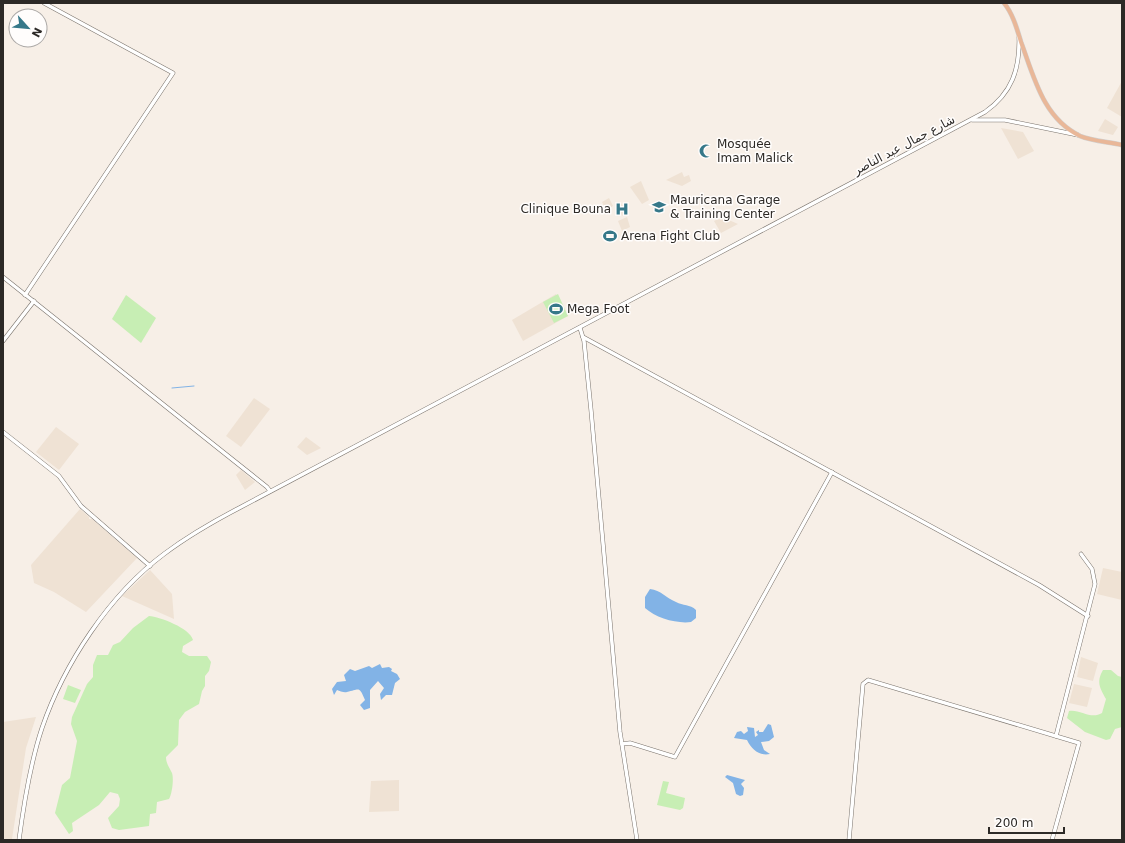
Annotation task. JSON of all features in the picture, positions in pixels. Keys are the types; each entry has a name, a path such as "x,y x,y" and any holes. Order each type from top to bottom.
{"main road":[{"path":"1004,3 1011,14 1044,102 1059,120 1080,136 1122,145"}],"street":[{"path":"25,295 173,73 44,3"},
{"name":"شارع جمال عبد الناصر","path":"19,840 32,762 45,721 58,689 99,620 115,601 150,566 193,534 270,491 971,121 998,101 1011,84 1018,64 1018,34"},
{"name":"شارع جمال عبد الناصر","path":"971,121 1005,120 1080,136"},
{"path":"3,277 267,487 270,491"},
{"path":"3,341 34,301"},
{"path":"580,328 583,337 622,744 637,840"},
{"path":"583,337 1046,589 1088,616"},
{"path":"3,432 59,476 81,506 150,566"},
{"path":"622,744 630,743 675,757 832,472"},
{"path":"1056,736 1088,616 1095,580 1092,569 1080,554"},
{"path":"849,840 863,684 865,681 924,696 1079,743 1052,840"}],"shaded area":[{"path":"1122,81 1122,117 1107,108"},
{"path":"1105,119 1118,127 1113,135 1098,131"},
{"path":"1001,128 1023,132 1034,151 1018,159"},
{"path":"682,172 684,177 689,175 691,181 682,186 666,180"},
{"path":"641,181 649,200 642,204 630,187"},
{"path":"609,198 613,206 606,210 602,202"},
{"name":"Mauricana Garage & Training Center","path":"659,201 664,210 659,213 654,204"},
{"name":"Clinique Bouna","path":"621,203 627,213 622,216 617,206"},
{"path":"627,217 630,227 622,231 618,221"},
{"path":"722,217 738,224 721,233 714,221"},
{"path":"556,294 568,316 523,341 512,320"},
{"path":"254,398 270,409 241,447 226,436"},
{"path":"56,427 79,444 59,470 36,452"},
{"path":"306,437 321,448 307,455 297,447"},
{"path":"241,470 255,482 245,490 236,475"},
{"path":"80,509 89,517 89,519 92,519 137,558 86,612 54,592 34,583 31,565"},
{"path":"1103,568 1122,572 1122,600 1097,594"},
{"path":"150,570 172,594 174,619 122,596"},
{"path":"1081,657 1098,663 1093,681 1077,677"},
{"path":"1074,684 1092,688 1087,707 1069,703"},
{"path":"36,717 26,748 12,839 3,840 3,722"},
{"path":"399,780 399,811 369,812 371,781"}],"green space":[{"name":"Mega Foot","path":"558,294 568,316 554,323 543,302"},
{"path":"126,295 156,318 141,343 112,319"},
{"path":"149,616 160,618 181,627 191,636 193,640 183,646 182,652 189,656 207,656 211,662 209,671 205,676 205,686 202,691 199,704 185,712 179,720 178,745 166,757 173,776 170,797 169,799 157,802 156,813 150,814 149,826 119,830 112,828 108,818 119,806 120,799 118,794 110,792 99,805 72,823 73,831 69,834 55,813 62,785 70,778 77,741 71,724 72,717 87,684 93,677 93,665 97,655 108,655 113,645 120,642 133,628"},
{"path":"1103,670 1111,670 1118,676 1122,677 1122,727 1115,729 1110,739 1106,740 1085,732 1067,718 1069,711 1077,711 1090,715 1098,715 1102,713 1106,699 1099,682"},
{"path":"68,685 81,690 75,703 63,699"},
{"path":"663,781 669,782 666,793 685,798 683,808 680,810 657,805"}],"water":[{"path":"650,589 657,591 672,600 694,608 696,610 696,618 691,622 679,622 667,620 650,612 645,608 645,597"},
{"path":"380,664 382,668 389,667 392,669 391,671 397,674 400,679 395,683 392,695 386,695 381,700 380,694 384,688 378,681 370,690 370,708 364,710 360,705 365,700 359,690 342,692 337,690 334,695 332,689 337,682 346,681 344,675 350,669 355,671 369,666 372,668"},
{"path":"768,724 771,725 774,737 769,741 761,742 764,750 770,754 756,752 747,740 734,738 737,732 741,731 744,734 748,731 747,727 754,728 755,737 758,735 756,732 759,730 759,732 763,732"},
{"path":"727,775 745,780 741,784 744,788 743,795 740,796 736,794 733,783 725,777"}],"waterway":[{"path":"172,388 194,386"}],"place":[{"name":"Mosquée Imam Malick","path":"706,151"},
{"name":"Mauricana Garage & Training Center","path":"659,207"},
{"name":"Clinique Bouna","path":"622,209"},
{"name":"Arena Fight Club","path":"610,236"},
{"name":"Mega Foot","path":"556,309"}]}
